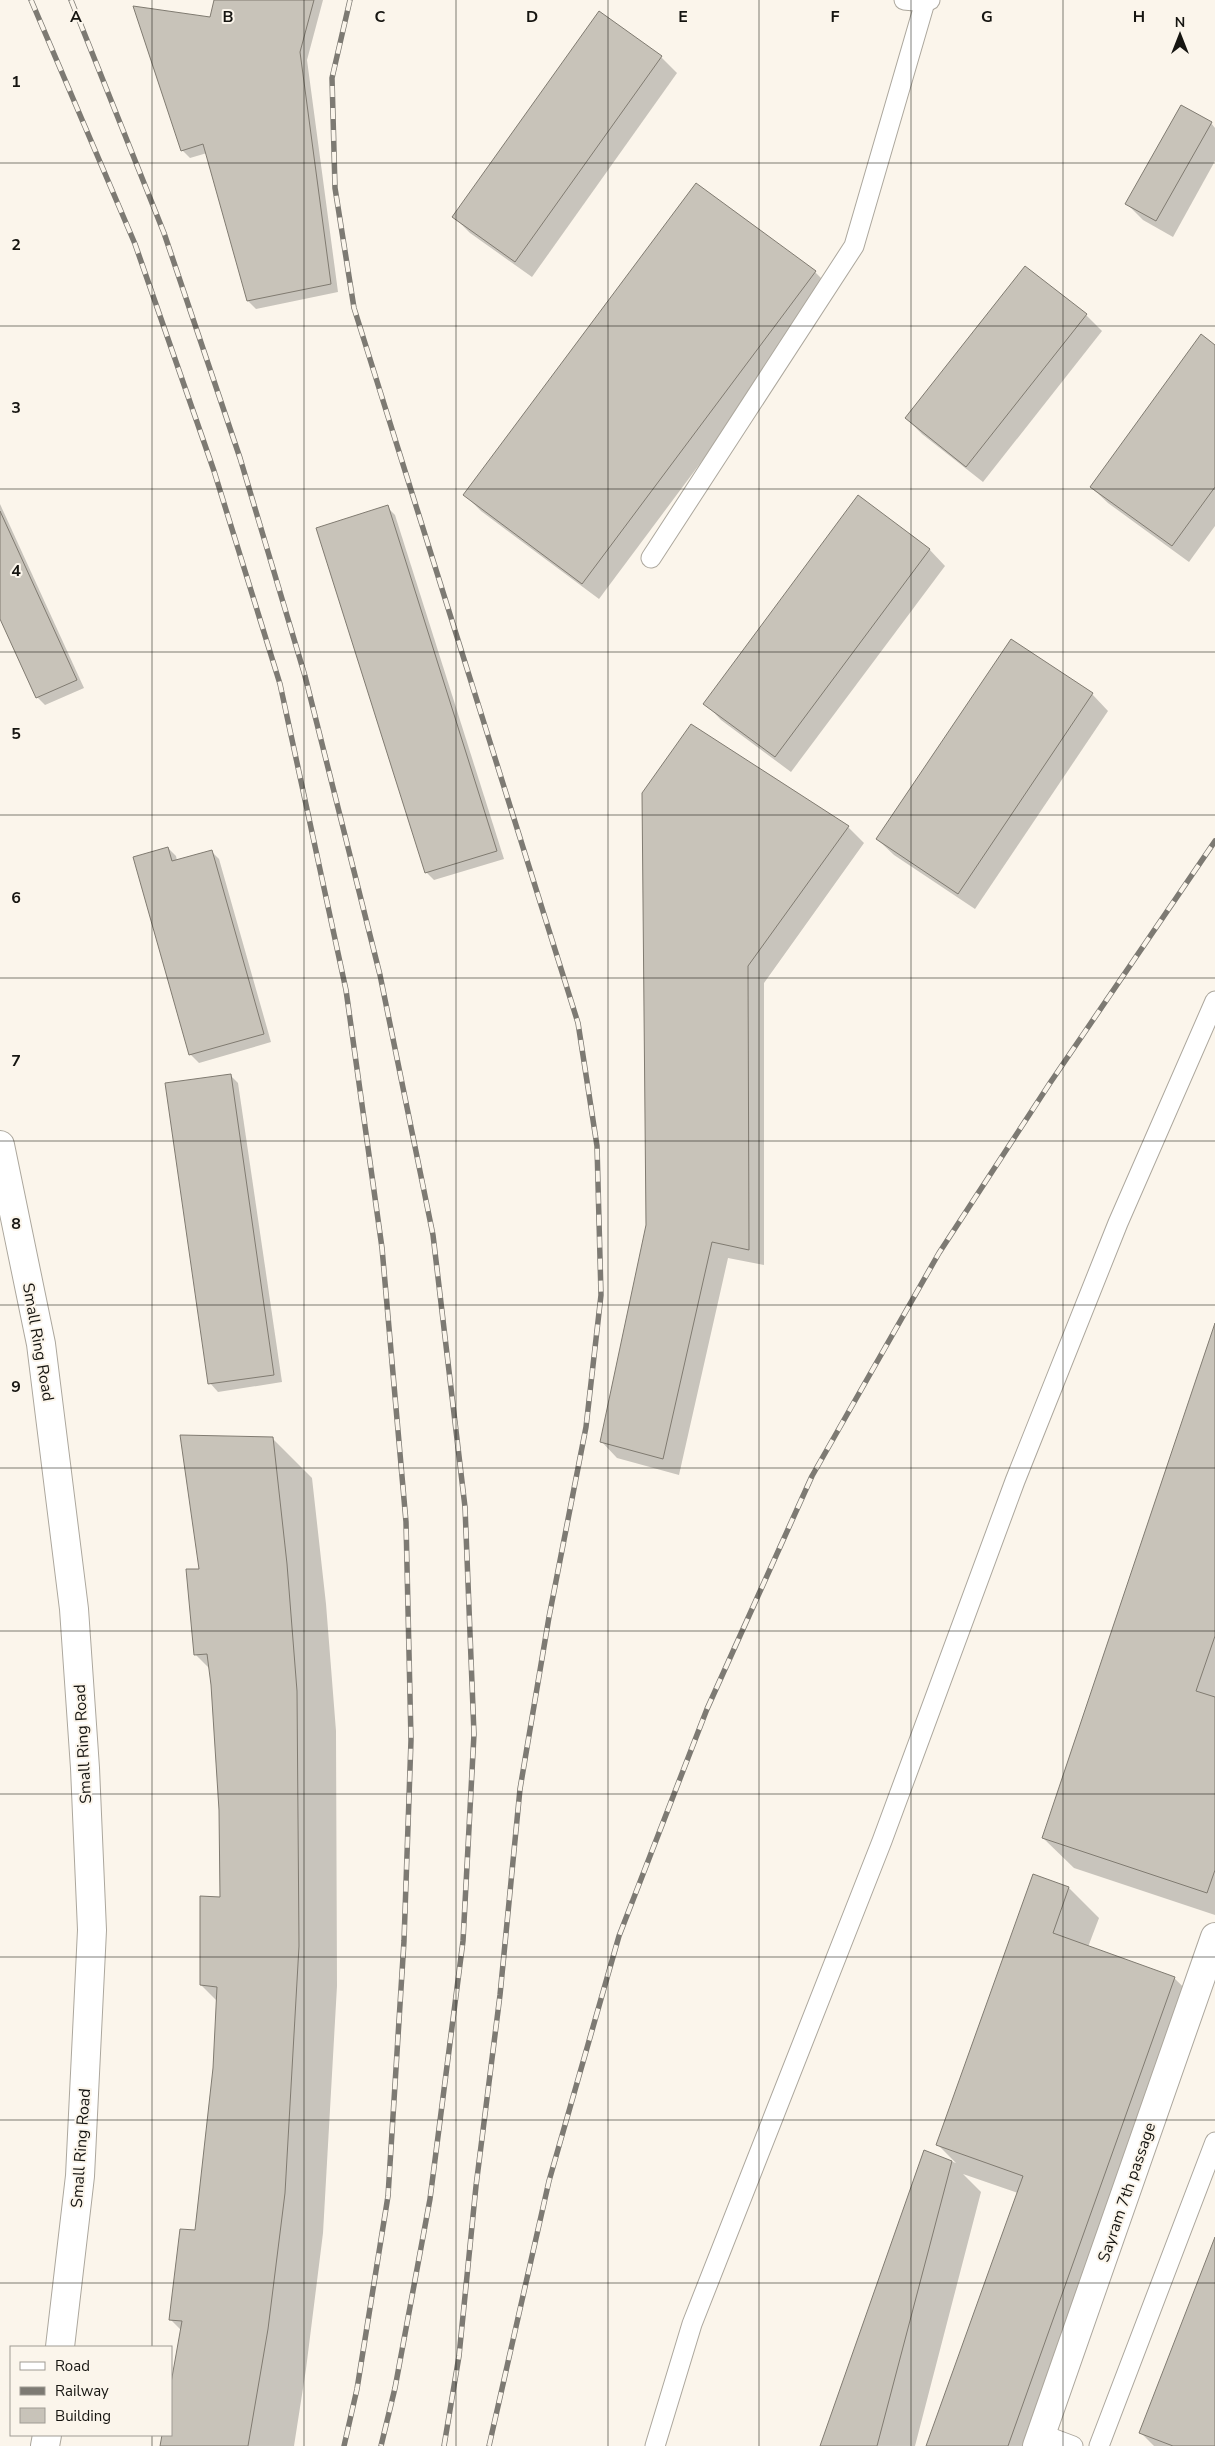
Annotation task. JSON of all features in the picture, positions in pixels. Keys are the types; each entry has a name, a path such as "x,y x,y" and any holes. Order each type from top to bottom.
{"main road":[{"name":"Small Ring Road","path":"0,1145 4,1183 41,1344 59,1476 74,1609 85,1777 92,1930 80,2176 60,2346"},
{"name":"Sayram 7th passage","path":"1040,2440 1215,1937"}],"lane":[{"path":"651,558 854,246 928,1 904,0"},
{"path":"655,2446 692,2324 882,1841 1015,1481 1118,1223 1215,1001"},
{"path":"1099,2446 1215,2142"},
{"path":"1040,2440 1073,2446"}],"building":[{"path":"214,0 314,0 300,52 331,284 247,301 203,144 181,151 133,6 210,17"},
{"path":"599,11 662,56 515,262 452,217"},
{"path":"1181,105 1212,122 1156,221 1125,204"},
{"path":"696,183 816,271 582,584 463,495"},
{"path":"1025,266 1087,314 966,467 905,418"},
{"path":"1201,334 1215,345 1215,487 1172,546 1090,487"},
{"path":"858,495 930,549 775,757 703,704"},
{"path":"388,505 497,851 425,873 316,528"},
{"path":"0,511 77,680 36,698 0,619"},
{"path":"1011,639 1093,693 958,894 876,839"},
{"path":"691,724 849,826 748,966 749,1250 712,1242 663,1459 600,1442 646,1225 642,793"},
{"path":"168,847 172,861 212,850 264,1034 189,1055 133,857"},
{"path":"231,1074 274,1375 208,1384 165,1083"},
{"path":"1215,1323 1215,1636 1196,1691 1215,1697 1215,1870 1207,1893 1042,1838"},
{"path":"180,1435 273,1437 287,1564 297,1691 299,1946 285,2193 268,2329 248,2446 160,2446 162,2436 172,2436 172,2377 182,2321 169,2320 180,2229 195,2230 213,2068 217,1987 200,1985 200,1896 220,1897 219,1810 211,1685 207,1654 194,1655 186,1569 199,1569"},
{"path":"1033,1874 1069,1887 1053,1933 1175,1977 1008,2446 926,2446 1023,2176 936,2145"},
{"path":"924,2150 952,2161 877,2446 820,2446"},
{"path":"1215,2237 1215,2446 1173,2446 1139,2433"}],"railway":[{"path":"31,0 135,244 214,471 280,684 346,990 382,1248 406,1522 411,1740 404,1941 388,2196 357,2389 344,2446"},
{"path":"71,0 164,233 240,458 305,676 380,975 433,1235 465,1507 474,1734 463,1941 430,2199 395,2388 381,2446"},
{"path":"350,0 332,78 335,188 354,308 578,1023 597,1146 601,1295 586,1427 549,1617 520,1789 500,1995 476,2186 459,2356 444,2446"},
{"path":"489,2446 549,2181 619,1936 707,1709 812,1476 939,1253 1050,1083 1215,841"}]}
